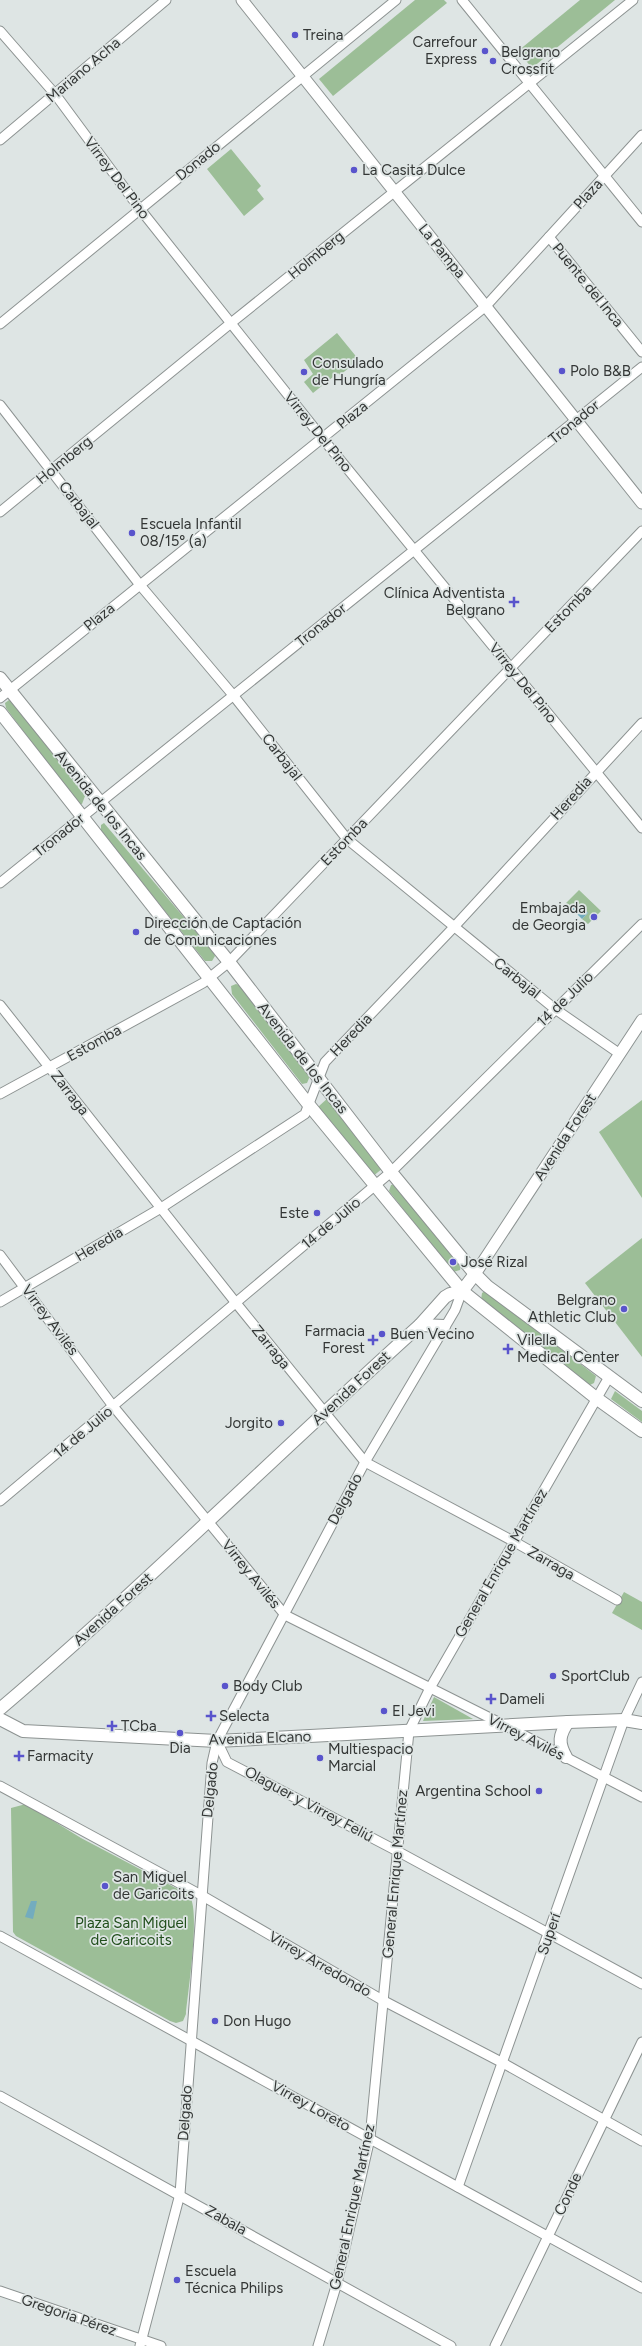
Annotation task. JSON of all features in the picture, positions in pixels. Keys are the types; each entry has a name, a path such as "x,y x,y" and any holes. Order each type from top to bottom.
{"main road":[{"name":"Avenida de los Incas","path":"0,678 5,694 99,803 229,962 392,1172 475,1274 487,1286 642,1401"},
{"name":"Avenida de los Incas","path":"0,712 81,817 211,978 309,1105 462,1291 596,1398 642,1431"},
{"name":"Avenida Forest","path":"0,1709 209,1522 420,1325 445,1297 462,1291 475,1274"},
{"path":"420,1325 444,1326"},
{"name":"Avenida Elcano","path":"0,1719 23,1731 217,1741 568,1722 624,1720 642,1723"},
{"path":"566,1757 560,1748 560,1740 561,1732 568,1722"}],"street":[{"name":"Mariano Acha","path":"0,140 166,0"},
{"name":"La Pampa","path":"242,0 642,503"},
{"name":"Donado","path":"0,324 396,0"},
{"path":"462,0 642,222"},
{"name":"Holmberg","path":"0,512 231,323 395,192 529,82 633,0"},
{"name":"Virrey Del Pino","path":"0,31 55,94 140,208 323,439 413,550 512,668 594,773 642,828"},
{"name":"Plaza","path":"5,694 486,306 642,135"},
{"name":"Puente del Inca","path":"549,237 642,352"},
{"name":"Tronador","path":"0,883 642,367"},
{"name":"Carbajal","path":"0,405 140,585 233,696 347,839 555,1009 620,1054"},
{"name":"Estomba","path":"0,1094 211,978 229,962 642,531"},
{"name":"Heredia","path":"0,1302 160,1208 305,1114 325,1062 454,927 594,773 642,723"},
{"name":"14 de Julio","path":"0,1501 392,1172 642,924"},
{"name":"Zarraga","path":"0,1005 160,1208 365,1462 513,1541 617,1600"},
{"name":"Avenida Forest","path":"475,1274 642,1020"},
{"name":"Virrey Avilés","path":"0,1255 113,1406 285,1615 506,1726 642,1797"},
{"name":"Delgado","path":"141,2343 180,2194 201,1895 212,1763 217,1741 365,1462 444,1326 455,1310 462,1291"},
{"name":"General Enrique Martínez","path":"318,2346 337,2283 370,2138 399,1852 409,1731 430,1688 513,1541 609,1377"},
{"name":"Superí","path":"458,2187 624,1720 642,1682"},
{"name":"Olaguer y Virrey Feliú","path":"217,1741 227,1762 399,1852 642,1984"},
{"name":"Virrey Arredondo","path":"0,1786 201,1895 384,2001 503,2063 642,2141"},
{"name":"Virrey Loreto","path":"0,1936 191,2039 642,2288"},
{"name":"Conde","path":"495,2346 642,2042"},
{"name":"Zabala","path":"0,2096 180,2194 452,2346"},
{"name":"Gregoria Pérez","path":"0,2291 141,2343 161,2346"}],"green space":[{"path":"415,0 444,0 447,3 333,96 319,79"},
{"path":"580,0 615,0 532,68 518,51"},
{"path":"231,149 261,186 257,190 264,199 244,216 207,169"},
{"path":"337,333 359,360 340,375 338,373 313,393 304,382 313,374 304,360"},
{"path":"9,700 13,702 85,796 82,804 78,804 6,708 5,703"},
{"path":"104,823 214,953 215,956 212,961 205,961 101,831 101,825"},
{"path":"579,890 601,911 588,924 582,919 588,913 578,903 572,909 566,903"},
{"path":"236,984 241,986 310,1076 307,1083 302,1084 232,994 231,986"},
{"path":"329,1097 383,1168 372,1177 318,1107"},
{"path":"642,1100 642,1198 599,1132"},
{"path":"396,1184 461,1264 460,1270 453,1272 389,1191 391,1185"},
{"name":"Belgrano Athletic Club","path":"642,1238 642,1357 585,1283"},
{"path":"485,1291 596,1376 594,1383 588,1386 481,1300 482,1293"},
{"path":"615,1391 642,1411 642,1422 611,1399"},
{"path":"624,1592 642,1602 642,1630 612,1613"},
{"path":"434,1697 473,1719 423,1721"},
{"name":"Plaza San Miguel de Garicoits","path":"26,1804 81,1838 189,1895 194,1916 194,1933 186,2014 183,2021 176,2023 170,2021 16,1936 13,1932 11,1808"}],"water":[{"path":"578,903 588,913 582,919 572,909"},
{"path":"31,1901 37,1901 33,1919 25,1917"}],"place":[{"name":"Treina","path":"295,35"},
{"name":"Carrefour Express","path":"485,51"},
{"name":"Belgrano Crossfit","path":"493,61"},
{"name":"La Casita Dulce","path":"354,170"},
{"name":"Polo B&B","path":"562,371"},
{"name":"Consulado de Hungría","path":"304,372"},
{"name":"Escuela Infantil 08/15º (a)","path":"132,533"},
{"name":"Clínica Adventista Belgrano","path":"514,602"},
{"name":"Embajada de Georgia","path":"594,917"},
{"name":"Dirección de Captación de Comunicaciones","path":"136,932"},
{"name":"Este","path":"317,1213"},
{"name":"José Rizal","path":"453,1262"},
{"name":"Belgrano Athletic Club","path":"624,1309"},
{"name":"Buen Vecino","path":"382,1334"},
{"name":"Farmacia Forest","path":"373,1340"},
{"name":"Vilella Medical Center","path":"508,1349"},
{"name":"Jorgito","path":"281,1423"},
{"name":"SportClub","path":"553,1676"},
{"name":"Body Club","path":"225,1686"},
{"name":"Dameli","path":"491,1699"},
{"name":"El Jevi","path":"384,1711"},
{"name":"Selecta","path":"211,1716"},
{"name":"TCba","path":"112,1726"},
{"name":"Dia","path":"180,1733"},
{"name":"Farmacity","path":"19,1756"},
{"name":"Multiespacio Marcial","path":"320,1758"},
{"name":"Argentina School","path":"539,1791"},
{"name":"San Miguel de Garicoits","path":"105,1886"},
{"name":"Don Hugo","path":"215,2021"},
{"name":"Escuela Técnica Philips","path":"177,2280"}]}
